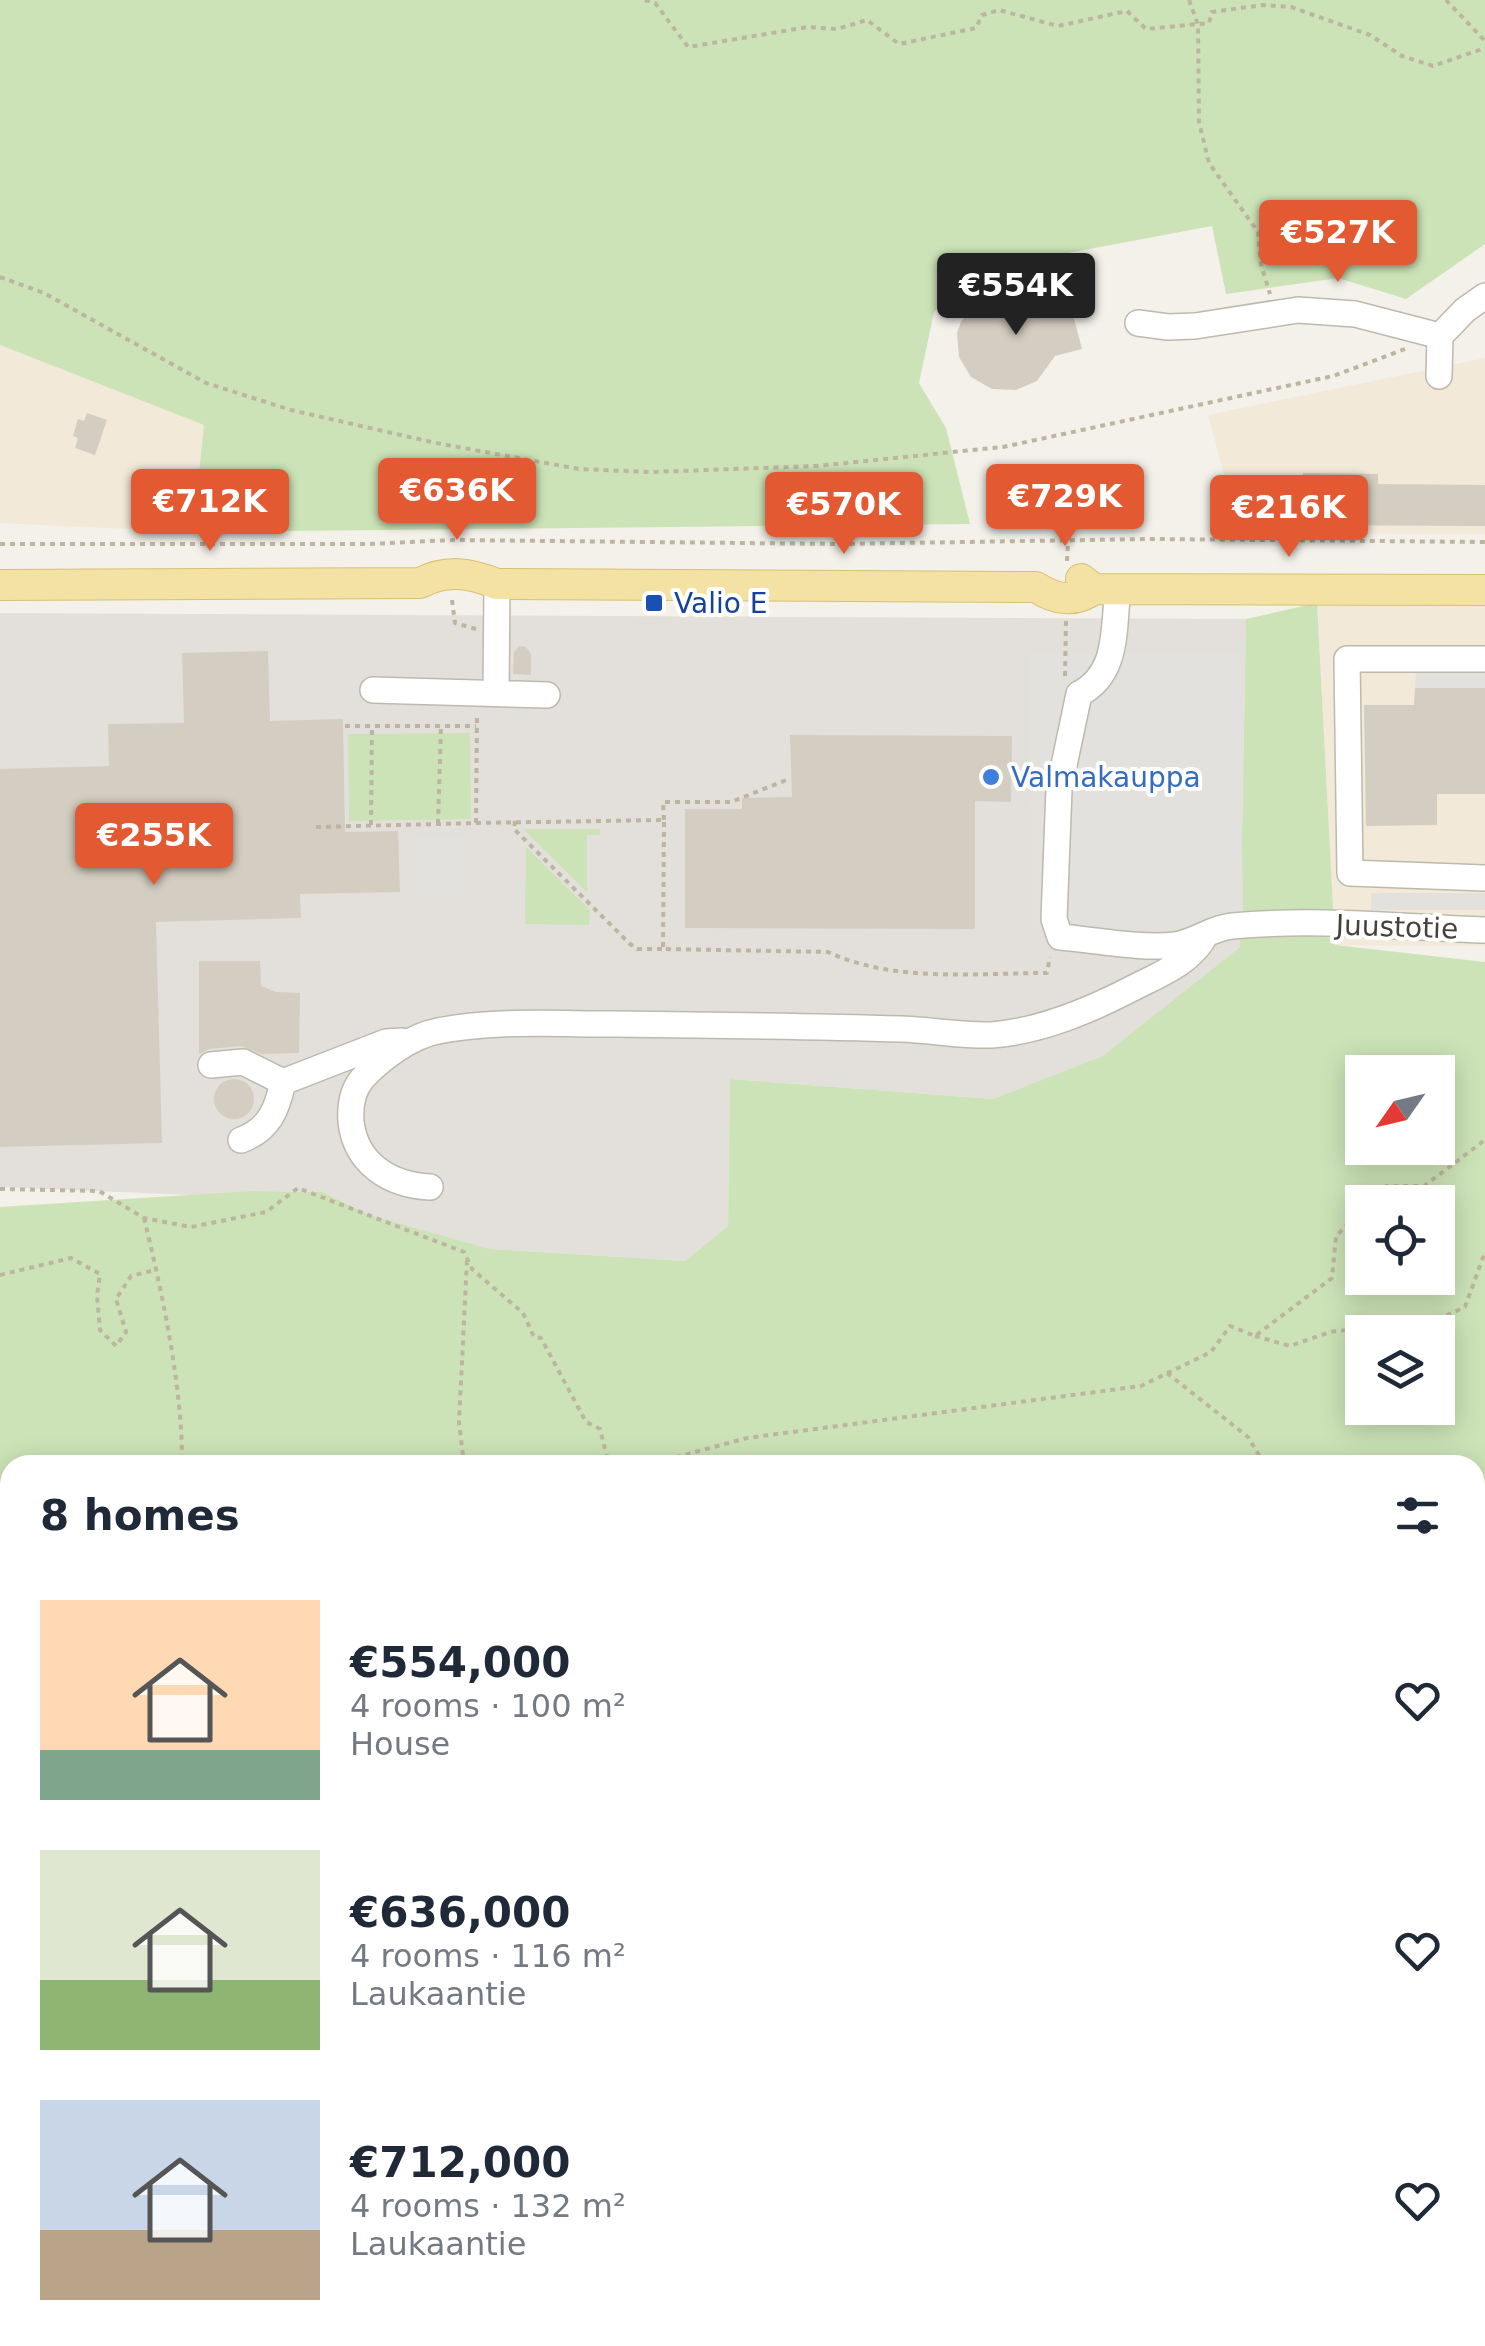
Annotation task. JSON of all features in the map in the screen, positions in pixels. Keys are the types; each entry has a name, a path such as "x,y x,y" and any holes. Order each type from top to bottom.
{"main road":[{"path":"0,585 420,583 435,575 452,573 498,584 1036,588 1048,578 1086,589 1485,590"}],"street":[{"path":"1440,376 1440,336 1485,296"},
{"path":"1138,323 1181,327 1298,310 1354,314 1440,336"},
{"path":"488,693 498,584"},
{"path":"1055,926 1059,789 1079,694 1095,686 1108,666 1086,589"},
{"path":"1485,659 1347,660 1350,873 1485,878"},
{"path":"374,690 548,695"},
{"name":"Juustotie","path":"1055,926 1060,937 1171,946 1232,926 1308,924 1485,930"},
{"path":"430,1188 410,1186 364,1161 352,1136 350,1108 359,1082 412,1041 435,1031 512,1023 992,1034 1052,1023 1104,1003 1168,970 1200,946 1206,934"},
{"path":"211,1065 242,1062 282,1082 386,1042 412,1041"},
{"path":"241,1140 264,1127 274,1114 282,1082"}],"path":[{"path":"645,0 655,3 688,47 808,28 837,29 867,20 899,44 976,28 982,15 1000,10 1058,26 1127,12 1146,29 1209,24 1212,12 1263,4 1291,7 1370,35 1402,56 1433,66 1485,45 1446,0"},
{"path":"1188,0 1198,25 1198,122 1209,163 1258,232 1261,265 1276,313"},
{"path":"0,277 44,292 206,383 292,410 436,443 579,469 651,472 816,466 1002,447 1333,376 1404,349"},
{"path":"0,544 368,544 454,540 784,544 1068,540 1485,542"},
{"path":"1064,681 1086,589 1068,540"},
{"path":"478,630 480,638"},
{"path":"476,823 476,726 488,693"},
{"path":"345,726 476,726"},
{"path":"371,826 372,726"},
{"path":"438,824 441,726"},
{"path":"663,949 663,802 731,802 789,779"},
{"path":"316,826 664,820"},
{"path":"515,821 514,829 637,948 828,952 853,964 880,970 1047,973 1055,926"},
{"path":"1425,1185 1485,1140"},
{"path":"0,1189 99,1191 144,1218 190,1227 266,1212 298,1188 464,1252 472,1269 523,1313 534,1338 541,1338 586,1422 600,1430 606,1455"},
{"path":"144,1218 182,1455"},
{"path":"1254,1336 1332,1278 1336,1236 1345,1227"},
{"path":"1447,1315 1465,1307 1485,1252"},
{"path":"0,1274 71,1258 100,1274 100,1330 116,1346 126,1332 116,1300 130,1276 155,1270"},
{"path":"463,1455 459,1422 467,1258"},
{"path":"684,1455 747,1438 1140,1386 1211,1352 1230,1326 1290,1346 1345,1330"},
{"path":"1167,1373 1248,1437 1258,1455"}],"shaded area":[{"path":"0,345 205,425 193,532 0,523"},
{"path":"1485,358 1485,534 1240,533 1208,415"},
{"path":"1317,603 1485,606 1485,946 1335,945"},
{"path":"0,613 1246,619 1240,947 1103,1057 993,1099 730,1079 728,1226 685,1261 490,1249 367,1214 323,1192 252,1191 213,1196 0,1187"},
{"path":"1240,653 1243,928 1031,929 1029,654"},
{"path":"1416,671 1485,672 1485,688 1415,688"},
{"path":"415,838 465,838 466,894 416,895"},
{"path":"1371,893 1485,893 1485,910 1371,910"}],"green space":[{"path":"0,0 1485,0 1485,244 1406,299 1338,278 1226,294 1212,226 972,271 934,312 919,383 946,428 970,524 193,532 204,425 0,345"},
{"path":"1317,603 1335,945 1485,962 1485,1455 0,1455 0,1207 252,1191 323,1192 367,1214 490,1249 685,1261 728,1226 730,1079 993,1099 1103,1056 1240,947 1246,619"},
{"path":"470,733 471,819 349,821 348,734"},
{"path":"523,829 600,829 600,835 587,835 587,892"},
{"path":"526,847 590,910 589,925 525,924"}],"building":[{"path":"1066,288 1082,349 1055,356 1037,381 1016,390 992,389 971,377 959,357 957,333 975,303 997,293 1028,298"},
{"path":"87,413 107,420 95,455 75,448 78,438 73,436 78,419 84,421"},
{"path":"1303,473 1378,474 1378,484 1485,485 1485,526 1303,525"},
{"path":"519,646 526,647 531,654 531,675 513,674 514,652"},
{"path":"268,651 270,721 343,719 345,832 398,831 400,892 300,894 301,918 156,922 162,1143 0,1147 0,769 109,766 108,724 184,723 182,653"},
{"path":"1415,688 1485,688 1485,794 1437,794 1437,825 1366,826 1364,705 1414,705"},
{"path":"790,735 1012,736 1011,802 975,801 975,929 685,928 685,809 742,809 742,798 792,797"},
{"path":"199,961 260,961 261,986 276,992 300,993 299,1053 262,1054 241,1046 209,1049 199,1054"},
{"path":"234,1079 248,1085 254,1099 248,1113 234,1119 220,1113 214,1099 220,1085"}],"place":[{"name":"Valio E","path":"654,603"},
{"name":"Valmakauppa","path":"991,777"}]}
